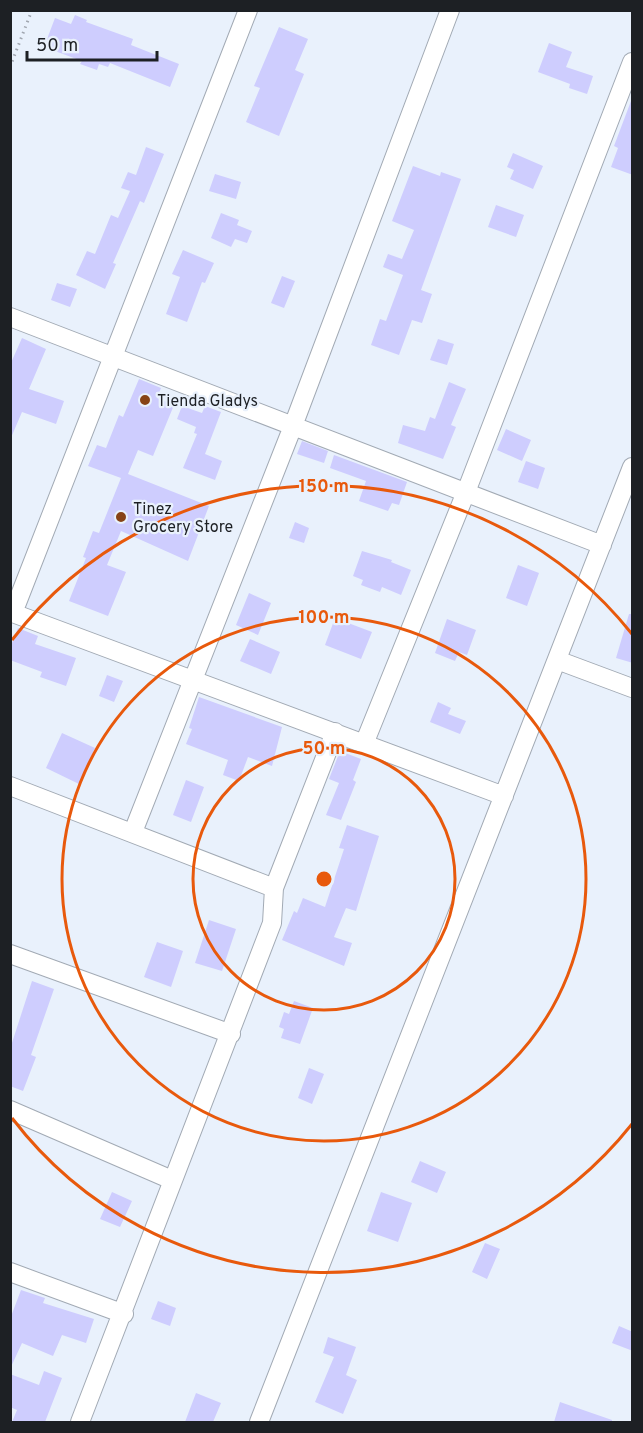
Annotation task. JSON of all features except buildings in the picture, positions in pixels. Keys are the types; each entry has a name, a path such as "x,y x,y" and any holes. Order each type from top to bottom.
{"street":[{"path":"248,10 12,613 504,795"},
{"path":"133,831 293,426 450,10"},
{"path":"364,744 466,492 633,62"},
{"path":"10,317 602,545"},
{"path":"259,1422 602,545 625,508 633,467"},
{"path":"557,660 633,688"},
{"path":"80,1422 124,1314 172,1180 273,923 274,888 335,732"},
{"path":"10,786 133,831 274,888"},
{"path":"10,954 231,1034"},
{"path":"10,1110 172,1180"},
{"path":"10,1272 124,1314"}],"path":[{"path":"10,67 32,10"}],"place":[{"name":"Tienda Gladys","path":"145,400"},
{"name":"Tinez Grocery Store","path":"121,517"}]}
